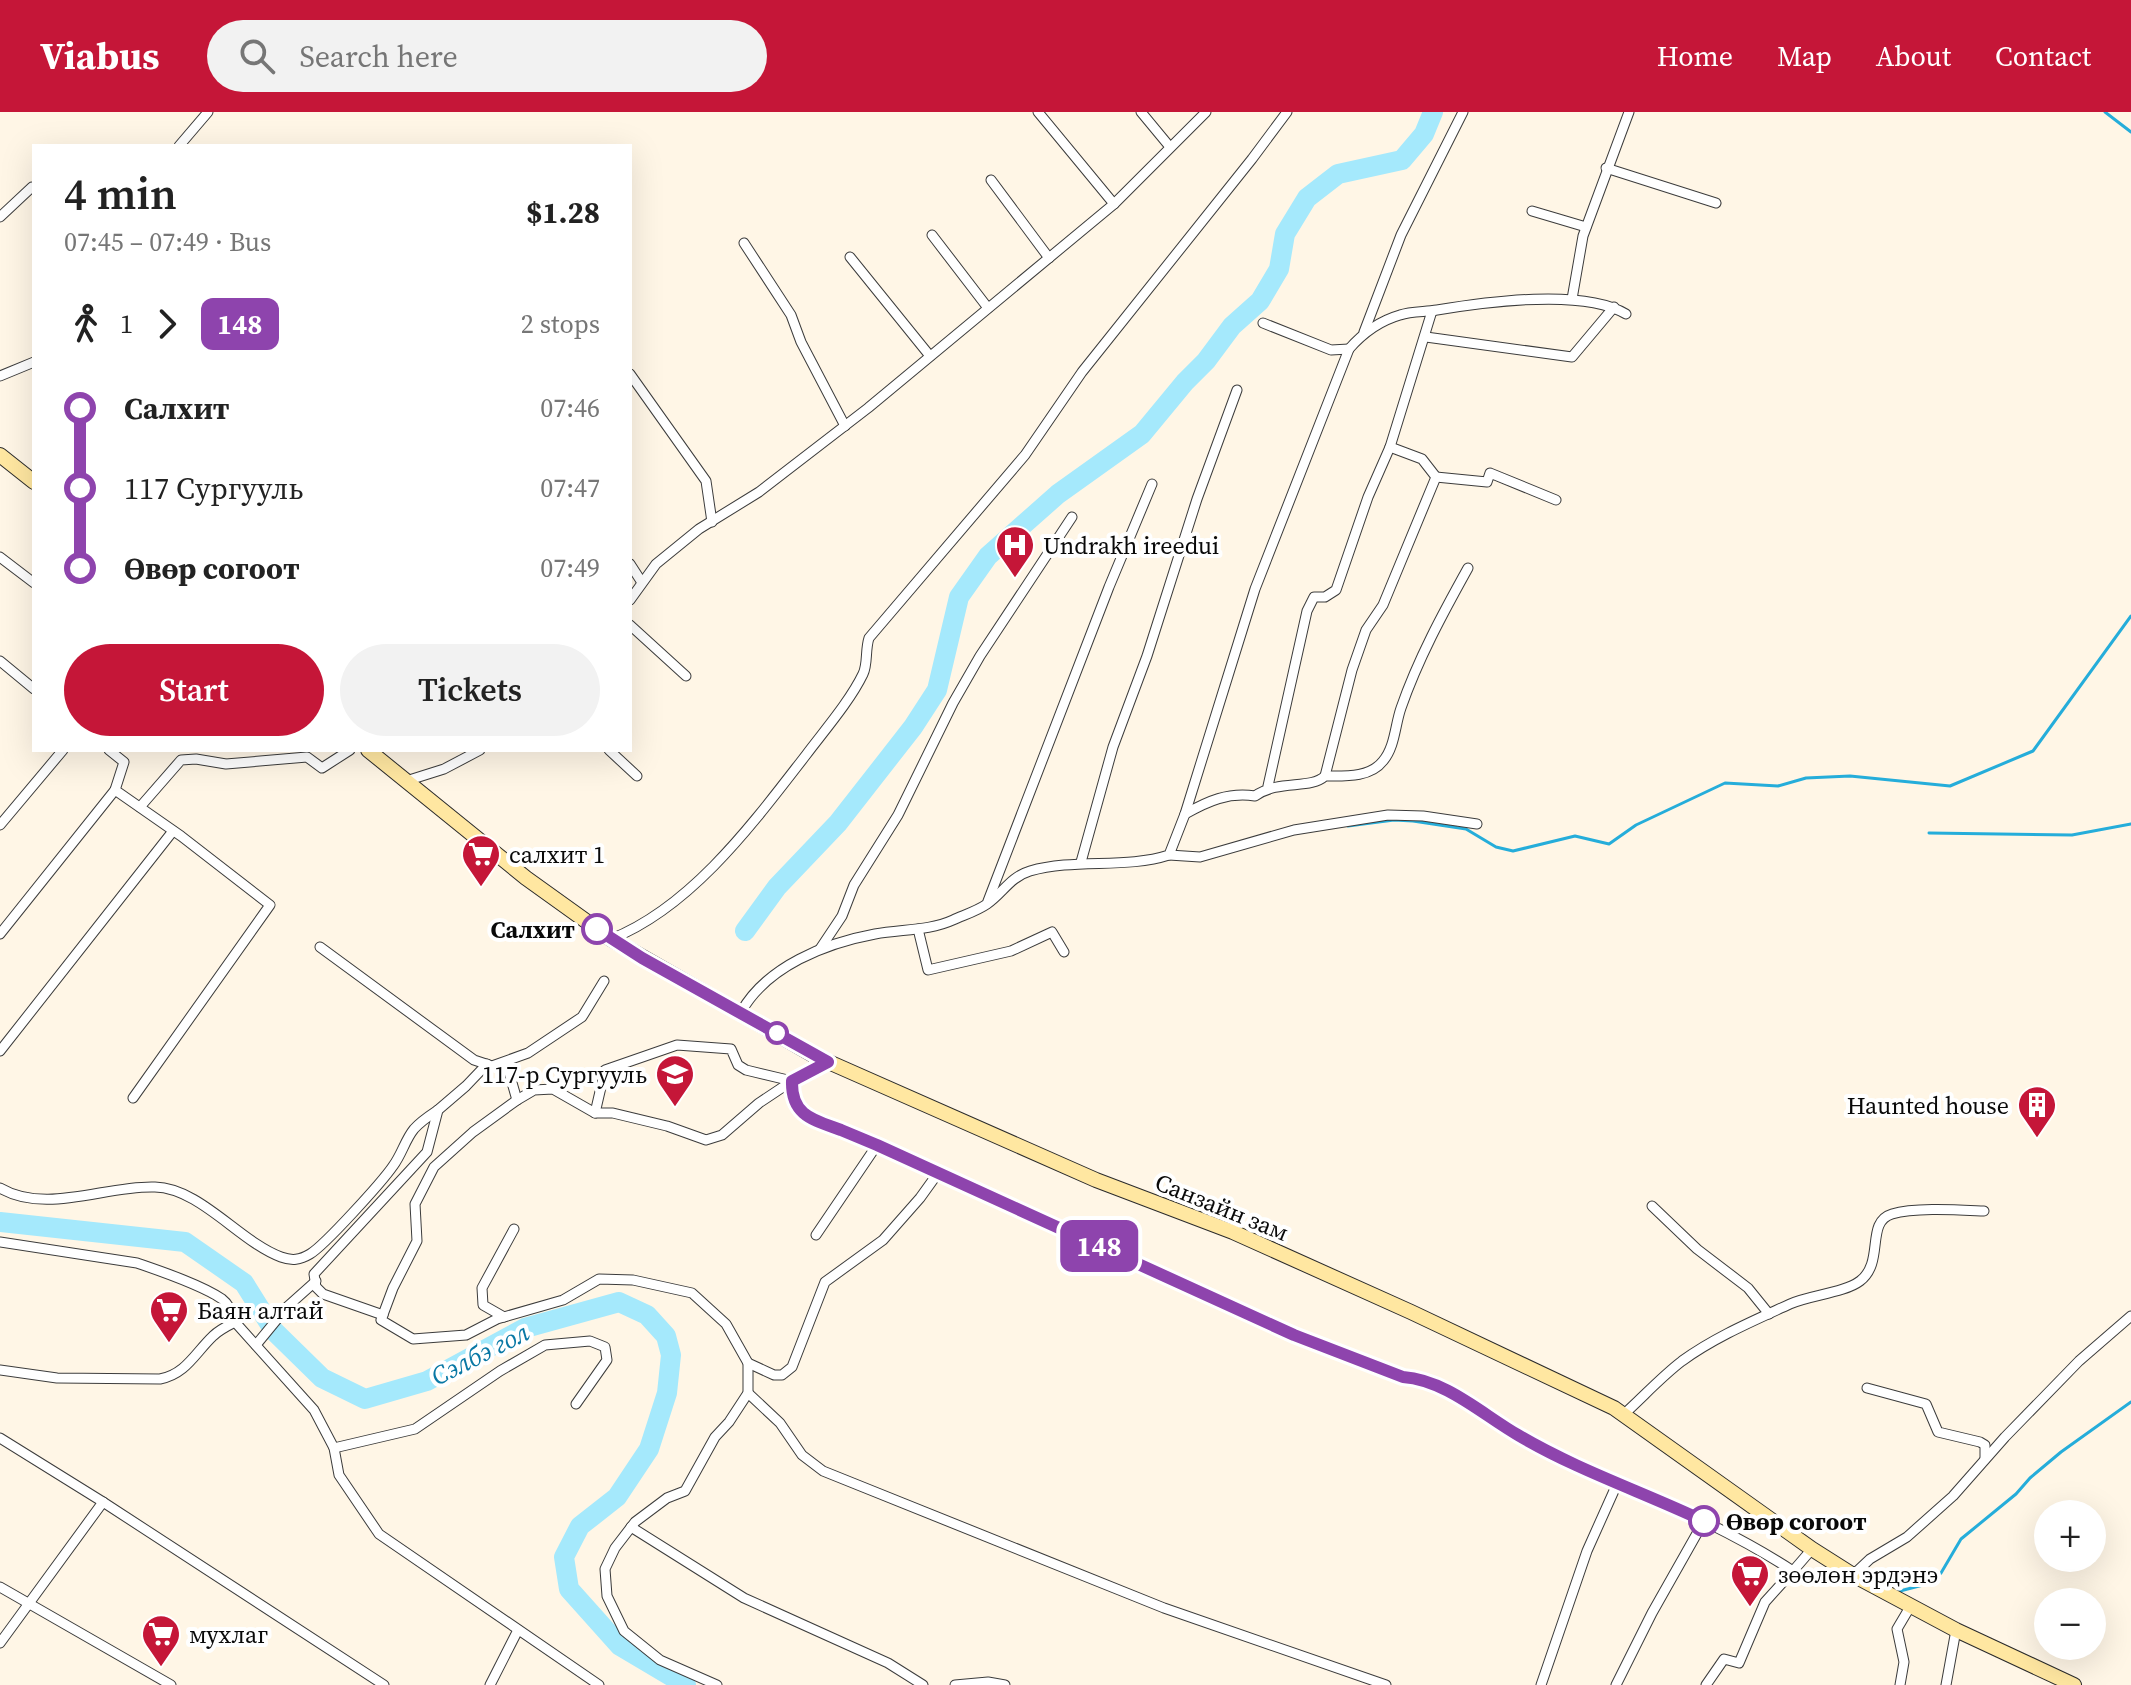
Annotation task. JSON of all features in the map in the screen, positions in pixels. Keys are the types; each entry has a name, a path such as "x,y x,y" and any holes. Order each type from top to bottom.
{"main road":[{"path":"0,455 32,480"},
{"name":"Санзайн зам","path":"370,752 526,878 611,939 828,1062 1096,1180 1247,1238 1614,1408 1853,1575 1956,1630 2074,1685"}],"street":[{"path":"181,144 208,112"},
{"path":"1038,112 1114,204"},
{"path":"1141,112 1170,147"},
{"path":"632,597 641,581 667,554 699,529 759,492 845,426 1114,204 1206,112"},
{"path":"611,939 652,918 719,862 767,807 863,673 869,638 1025,455 1082,372 1287,112"},
{"path":"1169,855 1185,814 1255,589 1349,349 1364,332 1401,235 1463,112"},
{"path":"1572,299 1586,227 1629,112"},
{"path":"1606,168 1716,203"},
{"path":"991,180 1049,258"},
{"path":"0,217 32,187"},
{"path":"1532,211 1586,227"},
{"path":"932,235 988,308"},
{"path":"744,243 791,315 801,342 845,426"},
{"path":"850,257 930,356"},
{"path":"1364,332 1401,314 1483,303 1572,299 1614,307 1626,314"},
{"path":"1426,337 1572,357 1614,307"},
{"path":"1268,786 1310,603 1314,597 1325,597 1336,590 1368,497 1390,447 1432,311"},
{"path":"1263,323 1331,350 1349,349"},
{"path":"0,376 32,363"},
{"path":"632,377 706,481 712,522"},
{"path":"1081,862 1113,747 1237,390"},
{"path":"1390,447 1422,459 1436,477 1487,482 1490,473 1556,500"},
{"path":"1185,814 1214,798 1241,794 1255,796 1268,786 1318,782 1325,776 1352,670 1366,630 1383,605 1436,477"},
{"path":"987,904 1152,484"},
{"path":"820,949 842,916 854,885 898,815 980,656 1072,517"},
{"path":"0,557 32,581"},
{"path":"632,567 641,581"},
{"path":"1325,776 1353,776 1377,767 1383,761 1389,752 1400,709 1432,632 1468,568"},
{"path":"632,627 686,676"},
{"path":"1,664 32,687"},
{"path":"0,825 61,752"},
{"path":"0,934 115,790 124,762 112,752"},
{"path":"140,807 181,760 226,764 307,757 322,768 347,752"},
{"path":"406,781 444,769 476,752"},
{"path":"611,752 637,776"},
{"path":"115,790 270,905 133,1098"},
{"path":"741,1012 749,998 771,977 820,949 875,934 949,922 987,904 1013,877 1029,871 1081,862 1155,860 1169,855 1200,857 1294,830 1388,815 1423,816 1477,824"},
{"path":"0,1051 173,831"},
{"path":"918,929 928,970 1011,951 1052,932 1064,952"},
{"path":"320,947 474,1060 492,1066 528,1053 582,1017 604,981"},
{"path":"595,1113 605,1070 677,1045 731,1049 738,1065 746,1070 792,1081"},
{"path":"506,1062 517,1100"},
{"path":"717,1685 660,1660 624,1631 607,1596 605,1569 615,1548 631,1527 667,1498 685,1491 715,1437 748,1393 748,1363 726,1324 692,1293 633,1280 599,1279 563,1300 504,1317 466,1335 413,1339 381,1320 417,1241 415,1204 434,1167 473,1132 534,1090 553,1089 595,1113 613,1113 706,1140 722,1135 759,1103 828,1062"},
{"path":"0,1188 17,1195 42,1199 140,1187 165,1188 187,1197 260,1247 293,1260 315,1251 391,1169 415,1128 487,1064"},
{"path":"792,1081 792,1094 797,1105 811,1120 877,1145 1294,1335 1403,1377 1419,1378 1481,1410 1518,1435 1617,1484 1704,1521 1793,1571"},
{"path":"383,1315 323,1294 316,1287 314,1274 427,1152 438,1110"},
{"path":"816,1235 877,1145"},
{"path":"748,1363 774,1375 782,1375 792,1367 825,1282 883,1240 938,1173"},
{"path":"1652,1206 1697,1249 1748,1288 1769,1314"},
{"path":"1623,1415 1681,1362 1733,1330 1798,1301 1858,1283 1872,1270 1878,1227 1883,1219 1893,1214 1984,1211"},
{"path":"504,1317 483,1305 482,1288 514,1229"},
{"path":"0,1242 137,1263 222,1299 230,1308 235,1322 314,1410 334,1448 339,1475 379,1534 599,1685"},
{"path":"256,1345 288,1306 316,1281"},
{"path":"1853,1575 1870,1559 1907,1537 1953,1496 2079,1361 2131,1316"},
{"path":"0,1370 57,1378 173,1377 212,1337 235,1322"},
{"path":"334,1448 415,1429 500,1371 545,1345 590,1341 605,1347 607,1360 576,1404"},
{"path":"1867,1388 1926,1404 1938,1432 1980,1442 1985,1445 1985,1459"},
{"path":"748,1393 780,1423 802,1455 823,1471 1164,1608 1386,1685"},
{"path":"0,1438 384,1685"},
{"path":"1541,1685 1587,1551 1617,1484"},
{"path":"0,1643 103,1502"},
{"path":"1616,1685 1704,1521"},
{"path":"631,1527 744,1598 888,1663 923,1685"},
{"path":"1706,1685 1724,1659 1739,1663 1765,1602 1812,1549"},
{"path":"0,1587 171,1685"},
{"path":"1900,1685 1904,1662 1897,1629 1910,1607"},
{"path":"490,1685 518,1630"},
{"path":"1946,1685 1956,1630"},
{"path":"955,1685 988,1682 1005,1685"}],"waterway":[{"path":"745,931 777,887 838,823 913,727 937,690 959,597 988,556 1058,494 1142,434 1206,361 1232,326 1260,301 1279,269 1285,234 1307,198 1338,174 1402,160 1424,134 1433,112"},
{"path":"2105,112 2131,132"},
{"path":"1348,826 1394,820 1466,829 1496,847 1513,851 1575,836 1609,844 1636,825 1725,783 1778,786 1806,778 1850,776 1950,786 2033,751 2131,616"},
{"path":"1929,833 2072,835 2131,824"},
{"name":"Сэлбэ гол","path":"0,1222 185,1242 244,1283 274,1331 322,1378 365,1399 427,1381 525,1328 619,1302 647,1315 666,1336 671,1355 667,1393 649,1449 617,1497 580,1526 564,1557 569,1589 620,1646 686,1685"},
{"path":"1896,1592 1927,1584 1941,1573 1961,1539 2061,1452 2131,1402"}],"bus line":[{"name":"148","path":"597,929 642,958 828,1062 792,1081 792,1094 797,1105 811,1120 877,1145 1294,1335 1403,1377 1419,1378 1481,1410 1518,1435 1617,1484 1704,1521"}],"place":[{"name":"Undrakh ireedui","path":"1015,579"},
{"name":"салхит 1","path":"481,888"},
{"name":"Салхит","path":"597,929"},
{"name":"117-р Сургууль","path":"675,1108"},
{"name":"Haunted house","path":"2037,1139"},
{"name":"Баян алтай","path":"169,1344"},
{"name":"Өвөр согоот","path":"1704,1521"},
{"name":"зөөлөн эрдэнэ","path":"1750,1608"},
{"name":"мухлаг","path":"161,1668"}]}
